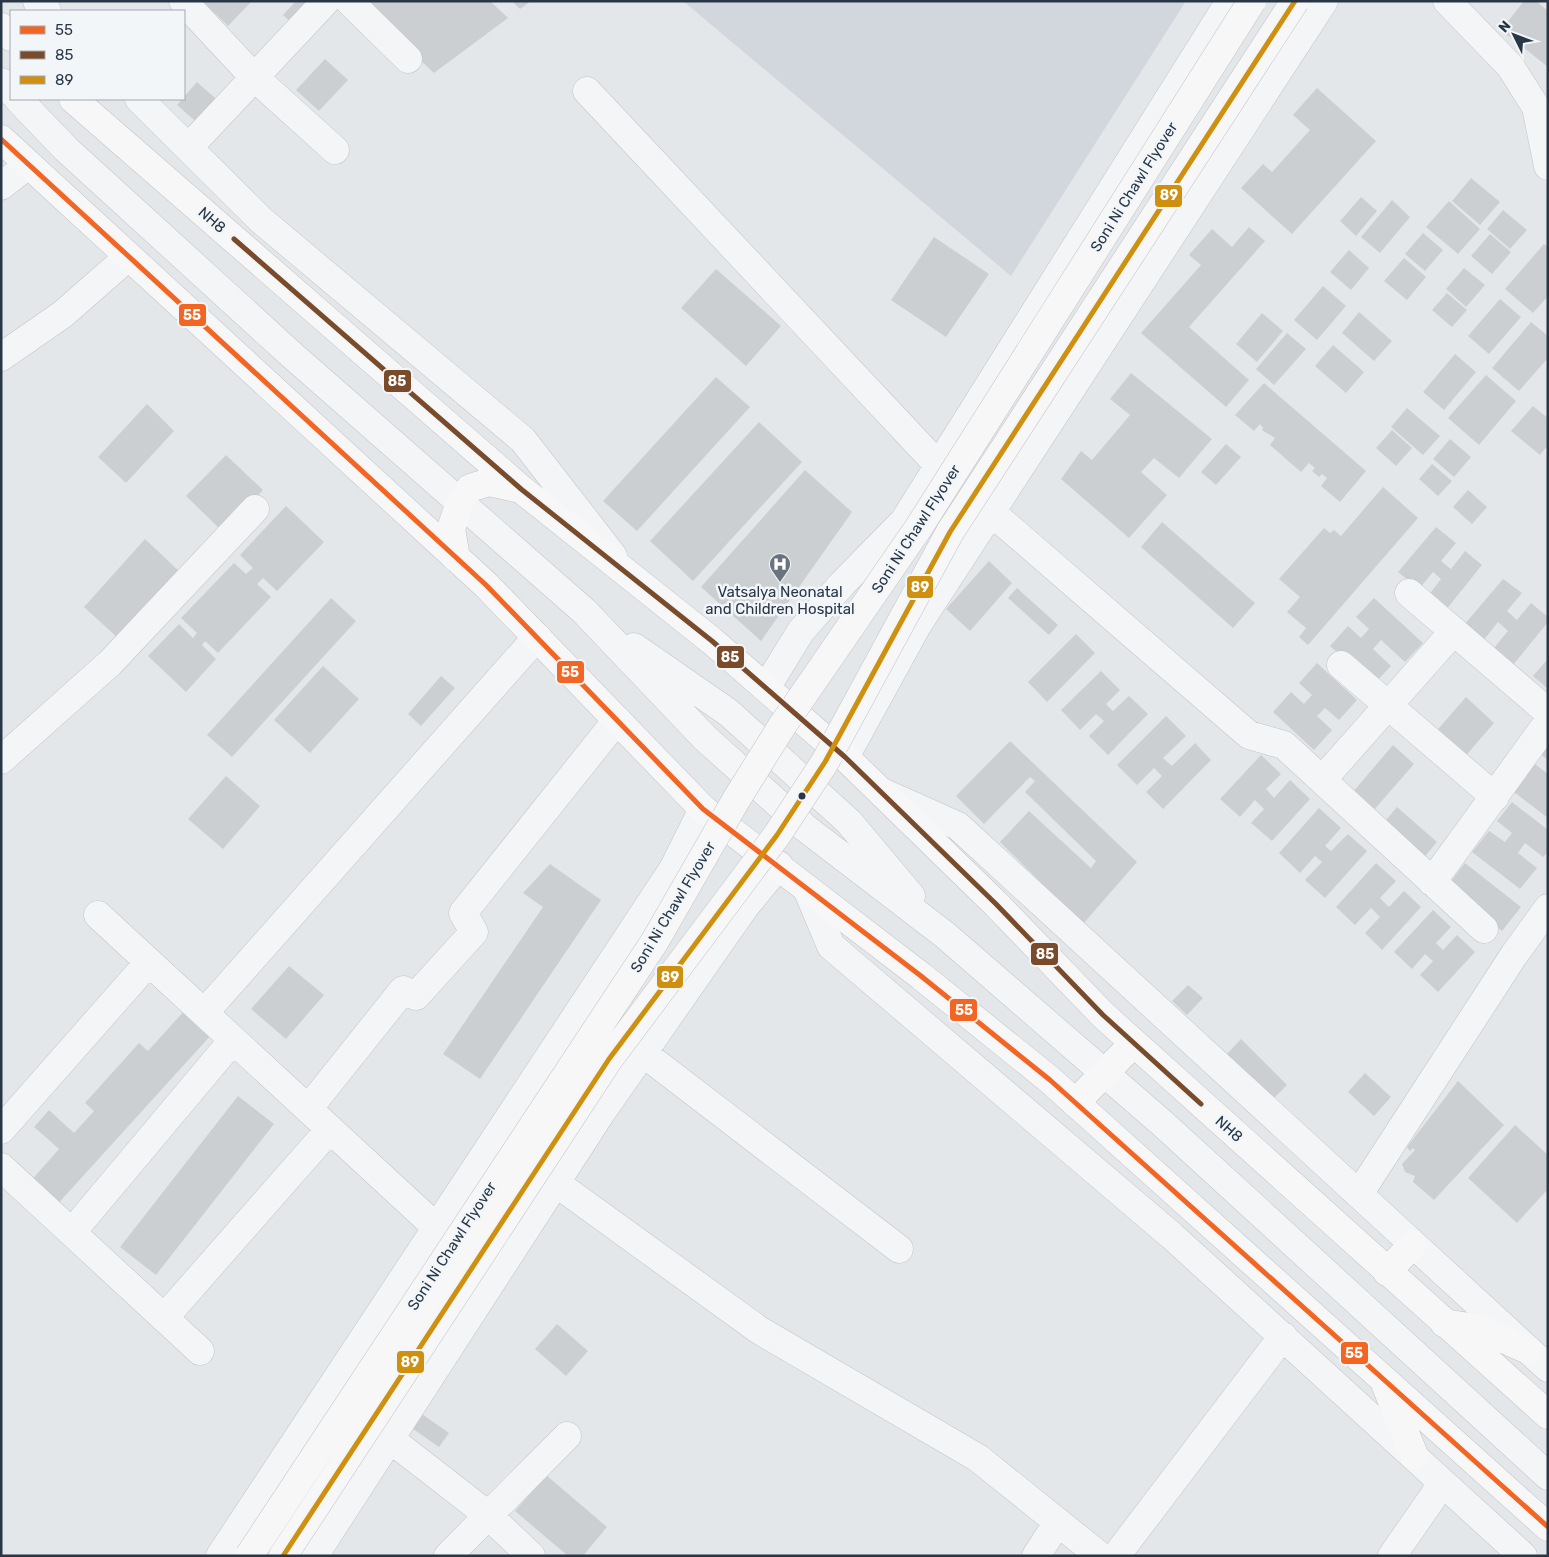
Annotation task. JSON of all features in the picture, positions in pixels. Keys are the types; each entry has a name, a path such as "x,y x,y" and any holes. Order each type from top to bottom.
{"main road":[{"name":"Soni Ni Chawl Flyover","path":"249,1556 655,941 736,800 772,743 919,527 1252,1"},
{"name":"Soni Ni Chawl Flyover","path":"284,1556 609,1059 777,835 825,762 950,532 1295,1"},
{"path":"1,27 10,36"},
{"name":"NH8","path":"75,100 521,489 626,572 766,688 845,757 996,904 1103,1015 1548,1416"},
{"path":"1,139 456,558 537,638 703,809 921,976 1075,1103 1548,1527"},
{"path":"456,558 451,529 460,502 470,488 489,482 521,489"},
{"path":"1075,1103 1134,1043"},
{"path":"1387,1272 1412,1245"},
{"path":"1444,1323 1481,1329 1528,1350"},
{"path":"1382,1378 1414,1455"}],"street":[{"path":"37,1 46,10"},
{"path":"184,1 254,76 334,150"},
{"path":"188,147 326,1"},
{"path":"349,1 408,59"},
{"path":"766,688 801,631 904,521 1230,1"},
{"path":"845,757 918,624 1324,1"},
{"path":"1447,1 1510,66 1542,112 1548,166"},
{"path":"1,82 10,91"},
{"path":"587,91 939,466"},
{"path":"19,100 66,149 220,289 584,611 711,744 816,837 945,935 1104,1072 1538,1464 1548,1476"},
{"path":"140,100 261,220 523,440 626,572"},
{"path":"1,186 28,165"},
{"path":"1,357 63,314 128,257"},
{"path":"1,760 110,663 255,509"},
{"path":"991,512 1249,735 1284,745 1484,929"},
{"path":"1409,593 1548,712"},
{"path":"1322,780 1454,631"},
{"path":"204,1013 537,638"},
{"path":"1341,665 1495,797"},
{"path":"308,1109 403,990 416,996 474,932 462,913 617,720"},
{"path":"1432,882 1548,722"},
{"path":"879,791 958,826 1548,1368"},
{"path":"220,1556 673,868 703,809"},
{"path":"314,1556 556,1183 643,1053 744,908 779,866"},
{"path":"807,889 831,946 1164,1230 1283,1336 1414,1455 1442,1484 1523,1556"},
{"path":"1359,1194 1514,955 1548,908"},
{"path":"98,915 437,1228"},
{"path":"1,1130 149,962"},
{"path":"72,1232 233,1040"},
{"path":"643,1053 899,1249"},
{"path":"164,1318 330,1129"},
{"path":"1,1167 200,1351"},
{"path":"556,1183 759,1330 978,1458 1100,1556"},
{"path":"1116,1556 1283,1336"},
{"path":"448,1556 566,1436"},
{"path":"390,1439 488,1515 531,1556"},
{"path":"1392,1556 1442,1484"},
{"path":"1036,1556 1058,1522"}],"shaded area":[{"path":"683,1 1186,1 1011,276"}],"building":[{"path":"202,1 252,1 228,26"},
{"path":"296,1 321,1 297,28 283,15"},
{"path":"357,1 490,1 508,18 434,73"},
{"path":"512,1 531,1 520,9"},
{"path":"1524,1 1536,1 1548,11 1548,67 1501,30"},
{"path":"325,59 348,80 319,111 296,90"},
{"path":"197,82 222,104 202,127 177,105 181,100 185,100 185,96"},
{"path":"1317,88 1376,141 1292,234 1241,188 1263,164 1272,172 1310,130 1293,115"},
{"path":"1471,178 1500,202 1480,225 1452,201"},
{"path":"1361,197 1377,211 1356,236 1340,221"},
{"path":"1392,200 1410,217 1380,253 1361,237"},
{"path":"1449,201 1480,229 1458,254 1426,227"},
{"path":"1503,210 1527,230 1510,249 1487,229"},
{"path":"1249,227 1265,241 1189,327 1249,380 1226,407 1141,333 1201,265 1189,255 1212,229 1232,247"},
{"path":"1423,233 1443,250 1425,271 1405,254"},
{"path":"1490,234 1511,252 1492,274 1471,256"},
{"path":"934,237 989,274 946,337 891,300"},
{"path":"1544,244 1548,247 1548,296 1533,313 1505,289"},
{"path":"1349,250 1369,268 1351,290 1330,272"},
{"path":"1404,258 1426,277 1407,300 1384,281"},
{"path":"1464,268 1485,285 1466,307 1446,289"},
{"path":"716,269 781,326 746,366 681,308"},
{"path":"1323,286 1346,306 1317,340 1294,320"},
{"path":"1447,293 1467,310 1452,327 1432,310"},
{"path":"1500,299 1521,317 1489,354 1468,336"},
{"path":"1359,312 1392,341 1374,361 1342,333"},
{"path":"1262,313 1283,331 1257,362 1236,344"},
{"path":"1531,322 1548,336 1548,358 1519,391 1492,368"},
{"path":"1287,333 1306,349 1274,385 1256,369"},
{"path":"1333,345 1364,372 1346,393 1315,366"},
{"path":"1455,354 1476,372 1444,410 1423,392"},
{"path":"1131,373 1212,439 1179,478 1154,458 1141,472 1167,495 1129,538 1061,479 1081,451 1092,460 1130,415 1110,399"},
{"path":"1486,375 1516,401 1479,445 1448,418"},
{"path":"716,377 750,407 637,531 603,501"},
{"path":"1264,383 1366,471 1340,502 1321,486 1327,478 1322,474 1319,477 1312,471 1315,468 1309,463 1301,472 1270,445 1275,438 1262,430 1263,428 1260,424 1254,431 1235,415"},
{"path":"147,404 174,431 126,483 98,457"},
{"path":"1533,406 1548,418 1548,445 1540,455 1511,431"},
{"path":"1407,408 1440,436 1423,455 1391,427"},
{"path":"759,422 802,462 693,581 650,541"},
{"path":"1392,430 1412,448 1396,466 1376,448"},
{"path":"1450,439 1471,457 1454,477 1433,459"},
{"path":"1226,444 1241,457 1216,485 1201,472"},
{"path":"226,455 263,490 223,532 186,496"},
{"path":"1432,464 1452,481 1438,496 1419,479"},
{"path":"805,470 852,512 761,641 701,587"},
{"path":"1383,487 1418,518 1308,645 1299,637 1306,628 1287,612 1300,597 1279,579 1324,528 1330,533 1334,530 1341,536"},
{"path":"1468,490 1487,507 1472,524 1453,507"},
{"path":"286,506 324,542 277,591 263,578 257,584 271,597 218,653 205,641 202,645 216,659 186,692 148,656 179,624 193,638 197,633 181,618 234,563 246,574 253,568 240,555"},
{"path":"1162,522 1255,603 1233,628 1141,547"},
{"path":"1436,527 1456,543 1441,561 1451,569 1465,551 1482,565 1445,611 1428,596 1441,579 1433,572 1419,589 1398,572"},
{"path":"145,539 180,572 119,639 84,607"},
{"path":"989,561 1012,583 970,631 946,609"},
{"path":"1503,579 1522,593 1507,611 1517,620 1531,603 1548,617 1548,622 1513,665 1493,649 1508,631 1498,622 1483,641 1464,625"},
{"path":"1017,588 1058,625 1049,635 1008,598"},
{"path":"331,598 356,621 232,757 207,735"},
{"path":"1374,598 1423,643 1405,662 1381,640 1373,649 1391,666 1373,685 1330,646 1348,626 1361,638 1369,629 1356,617"},
{"path":"1076,634 1095,653 1047,702 1028,682"},
{"path":"1548,659 1548,689 1533,676"},
{"path":"1317,663 1357,700 1339,720 1325,708 1317,716 1332,730 1314,750 1273,712 1291,692 1304,704 1312,695 1299,683"},
{"path":"323,666 359,699 310,753 274,720"},
{"path":"1101,671 1120,690 1106,704 1113,711 1129,696 1148,714 1108,755 1089,736 1104,721 1096,714 1080,730 1061,710"},
{"path":"441,676 455,688 421,726 408,714"},
{"path":"1466,697 1494,723 1462,760 1433,735"},
{"path":"1166,716 1186,736 1163,758 1172,766 1195,743 1211,760 1163,809 1146,792 1162,776 1154,768 1137,785 1117,765"},
{"path":"1010,741 1137,862 1083,924 1000,842 1029,811 1091,868 1096,861 1025,792 1035,781 1030,777 984,824 956,796"},
{"path":"1548,741 1548,760 1539,753"},
{"path":"1393,745 1414,764 1373,811 1352,793"},
{"path":"1261,755 1281,774 1266,789 1274,798 1290,780 1310,799 1272,841 1251,823 1264,809 1255,800 1240,817 1220,799"},
{"path":"1532,762 1548,774 1548,818 1510,789"},
{"path":"226,776 260,806 223,849 188,819"},
{"path":"1512,802 1548,830 1548,852 1543,857 1525,843 1518,853 1537,868 1520,889 1472,852 1489,831 1505,842 1512,833 1497,821"},
{"path":"1397,807 1437,842 1421,861 1381,826"},
{"path":"1319,808 1341,828 1325,846 1331,851 1348,834 1367,851 1325,898 1305,880 1322,862 1315,856 1300,873 1279,853"},
{"path":"1376,863 1396,881 1380,898 1389,907 1404,891 1421,907 1382,950 1365,933 1380,917 1371,908 1355,925 1336,907"},
{"path":"1465,863 1521,907 1502,931 1446,888"},
{"path":"550,864 601,900 480,1079 443,1054 543,907 523,893"},
{"path":"1433,910 1451,927 1436,943 1443,950 1457,935 1475,952 1438,992 1420,975 1433,961 1425,954 1412,969 1394,952"},
{"path":"289,966 324,995 286,1039 251,1009"},
{"path":"1188,985 1203,998 1187,1015 1172,1001"},
{"path":"185,1010 212,1034 54,1208 28,1184 59,1149 34,1127 49,1110 74,1133 94,1111 85,1103 139,1043 148,1051"},
{"path":"1241,1039 1287,1085 1271,1101 1225,1056"},
{"path":"1365,1073 1391,1097 1374,1116 1348,1092"},
{"path":"1458,1081 1504,1125 1434,1200 1413,1182 1415,1176 1405,1172 1402,1164 1415,1150 1413,1148 1410,1151 1407,1147"},
{"path":"238,1096 274,1124 156,1275 120,1247"},
{"path":"1515,1125 1548,1155 1548,1189 1517,1223 1468,1178"},
{"path":"557,1324 588,1351 566,1376 535,1349"},
{"path":"416,1410 449,1433 439,1447 406,1424"},
{"path":"546,1475 607,1527 583,1556 568,1556 515,1511"}],"transit line":[{"name":"89","path":"283,1556 609,1059 777,835 825,762 950,532 1295,1"},
{"name":"55","path":"1,139 486,585 703,809 921,976 1050,1080 1548,1527"},
{"name":"85","path":"234,239 521,489 712,641 845,757 996,904 1103,1015 1201,1104"}],"place":[{"name":"Vatsalya Neonatal and Children Hospital","path":"780,583"}]}
